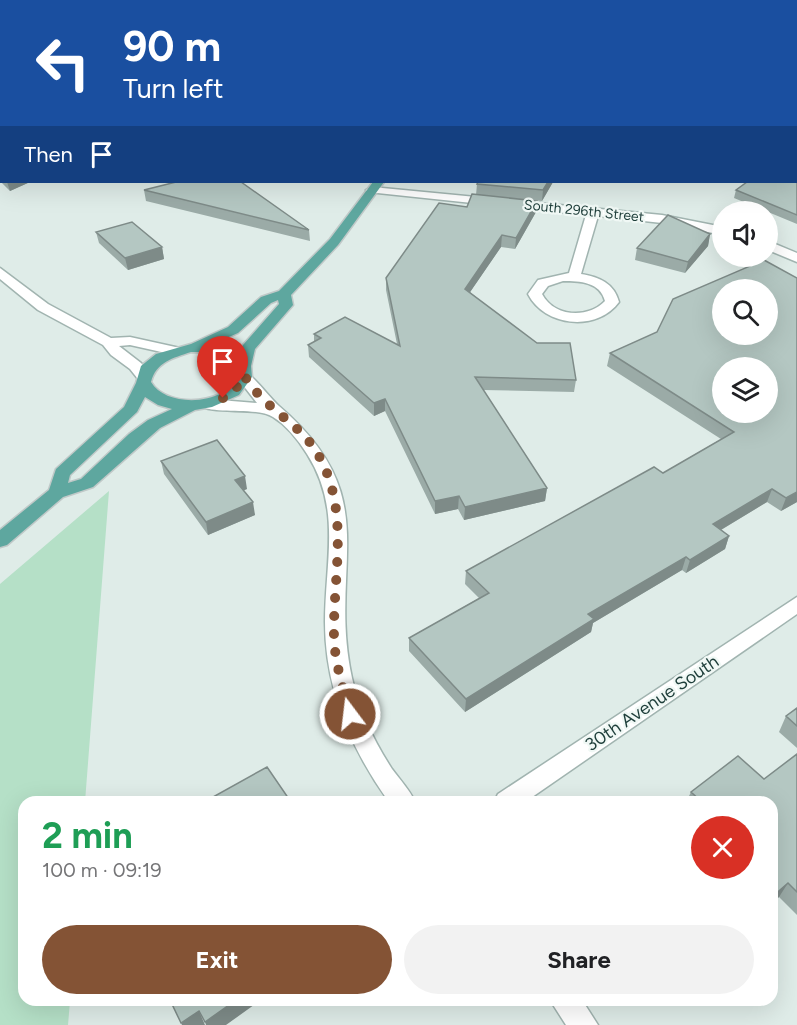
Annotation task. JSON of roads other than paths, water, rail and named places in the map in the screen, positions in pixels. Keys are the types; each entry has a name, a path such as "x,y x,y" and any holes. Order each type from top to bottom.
{"main road":[{"path":"57,493 62,472 131,409 149,366 160,357 233,330 266,300 284,294 334,242 375,186"},
{"path":"142,381 147,394 158,401 190,406 207,404 235,390 243,371 248,348 286,305 284,294"},
{"path":"183,350 222,350 234,355 243,371"},
{"path":"0,540 57,493 87,483 135,438 154,424 190,406"}],"street":[{"name":"South 296th Street","path":"375,186 593,213 662,219 712,229"},
{"path":"574,277 593,213"},
{"path":"778,249 797,258"},
{"path":"0,272 43,307 109,342 130,341 183,350"},
{"path":"574,277 598,283 607,289 612,296 609,308 589,316 575,317 550,311 536,300 537,288 543,283 574,277"},
{"path":"109,342 113,351 140,369 142,381"},
{"path":"243,371 259,399 296,429 315,451 336,499 339,545 334,632 339,675 350,714 367,751 399,796"},
{"path":"207,404 250,406 276,413"},
{"name":"30th Avenue South","path":"515,796 797,604"},
{"path":"569,1006 584,1025"}]}
